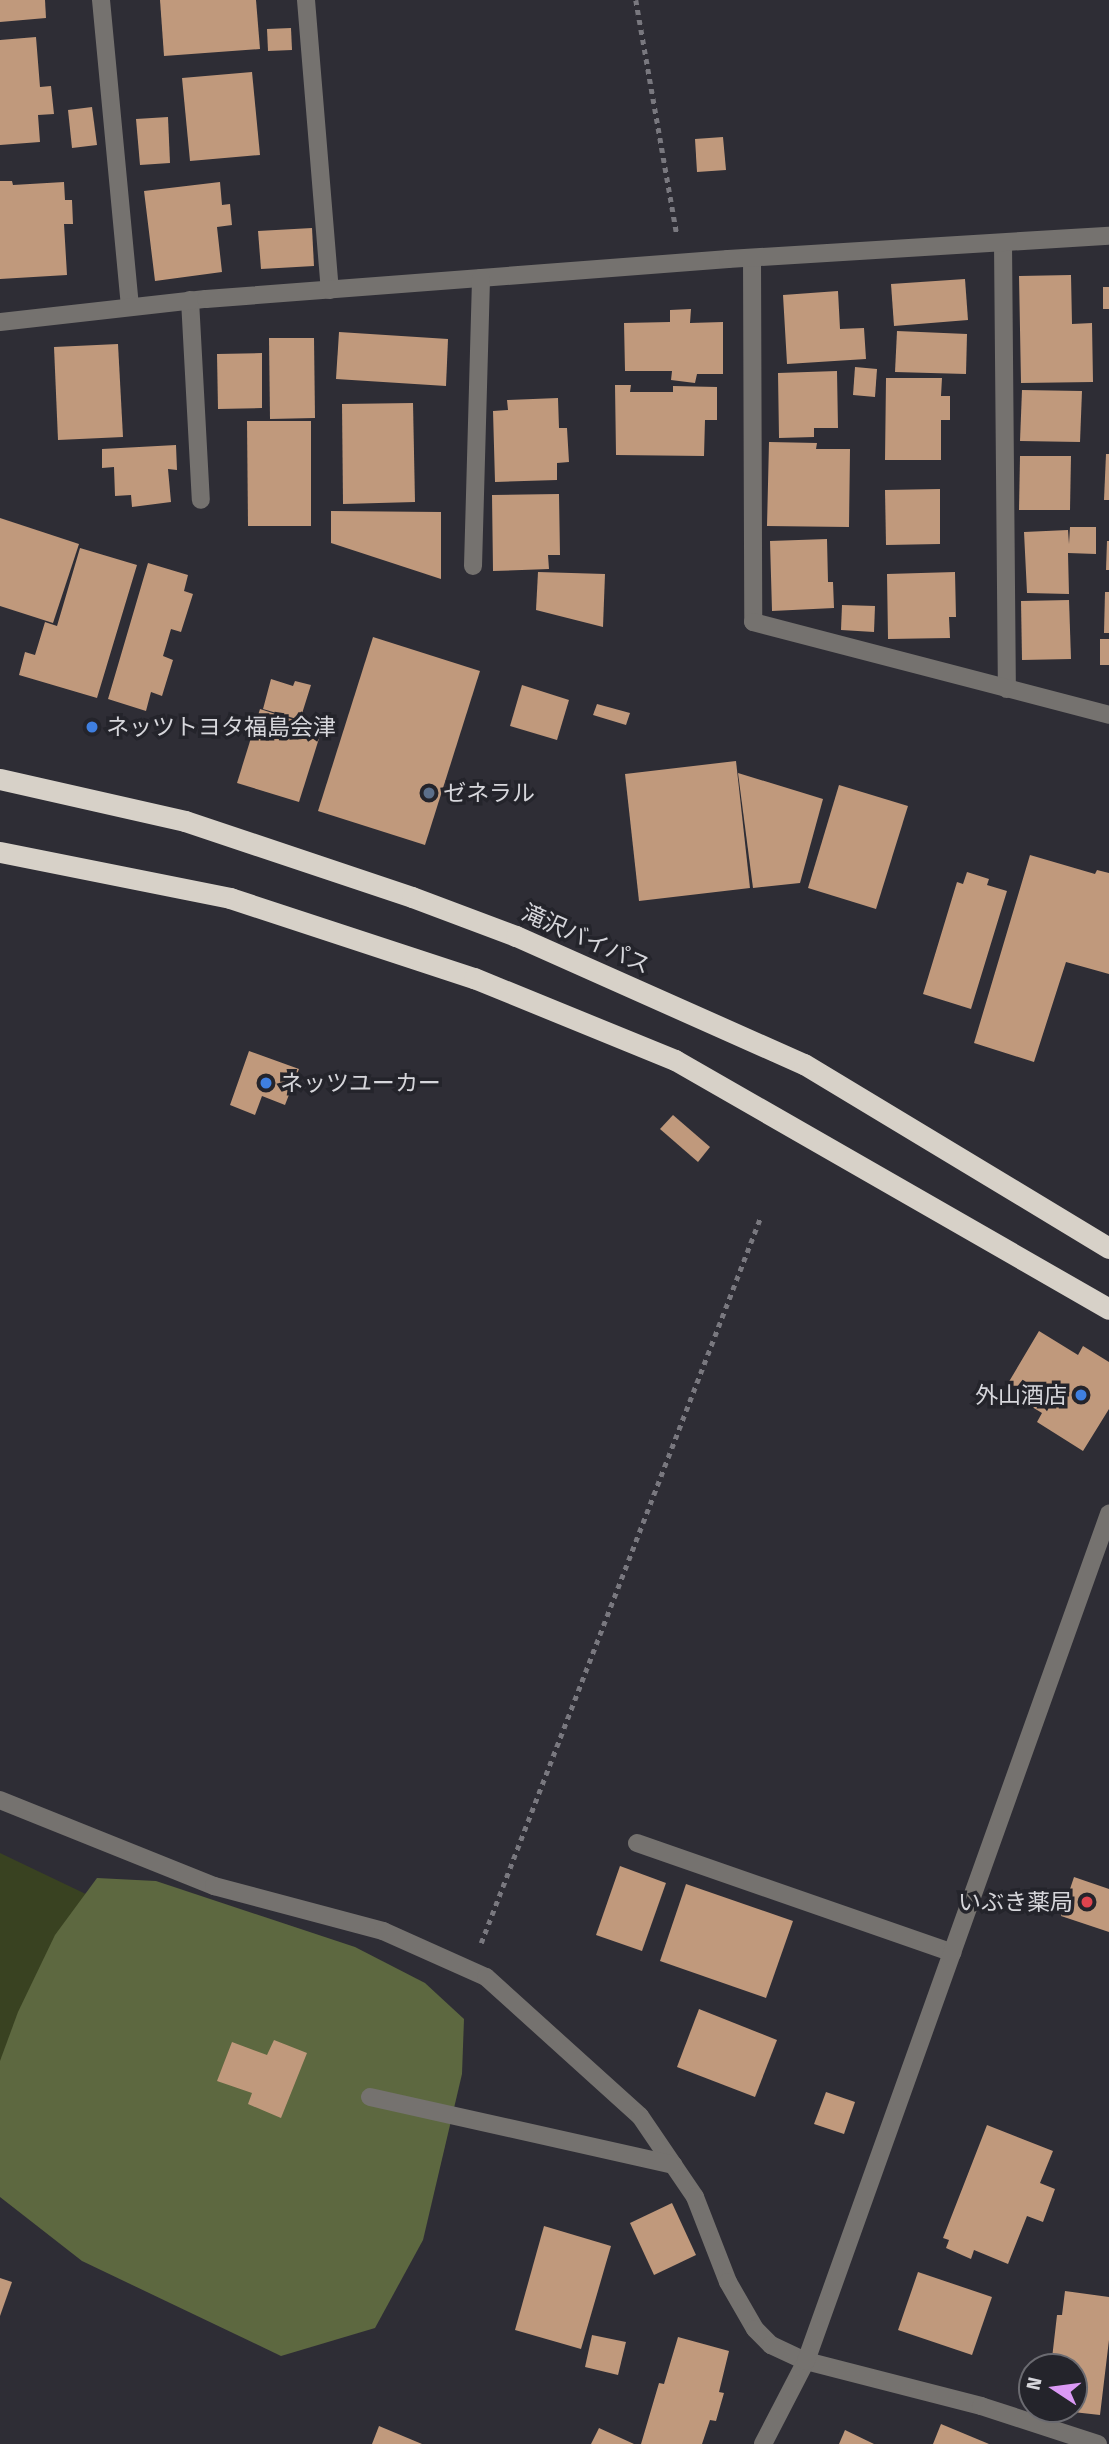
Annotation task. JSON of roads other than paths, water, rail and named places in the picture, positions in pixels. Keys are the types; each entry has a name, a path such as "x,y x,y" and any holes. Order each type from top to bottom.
{"highway":[{"name":"滝沢バイパス","path":"0,779 185,821 412,897 516,936 804,1064 1109,1248"},
{"path":"0,852 230,898 474,978 675,1060 1109,1309"}],"street":[{"path":"102,0 130,305"},
{"path":"306,0 330,290"},
{"path":"0,322 190,300 752,258 1109,236"},
{"path":"1003,243 1007,689"},
{"path":"752,258 753,622 1109,715"},
{"path":"473,566 481,278"},
{"path":"190,300 201,500"},
{"path":"763,2444 806,2361 1109,1514"},
{"path":"0,1800 215,1886 383,1931 486,1977 640,2116 695,2197 728,2282 755,2329 771,2345 806,2361 981,2406 1098,2444"},
{"path":"637,1843 952,1953"},
{"path":"370,2097 673,2165"}],"place":[{"name":"ネッツトヨタ福島会津","path":"92,727"},
{"name":"ゼネラル","path":"429,793"},
{"name":"ネッツユーカー","path":"266,1083"},
{"name":"外山酒店","path":"1081,1395"},
{"name":"いぶき薬局","path":"1087,1902"}]}
